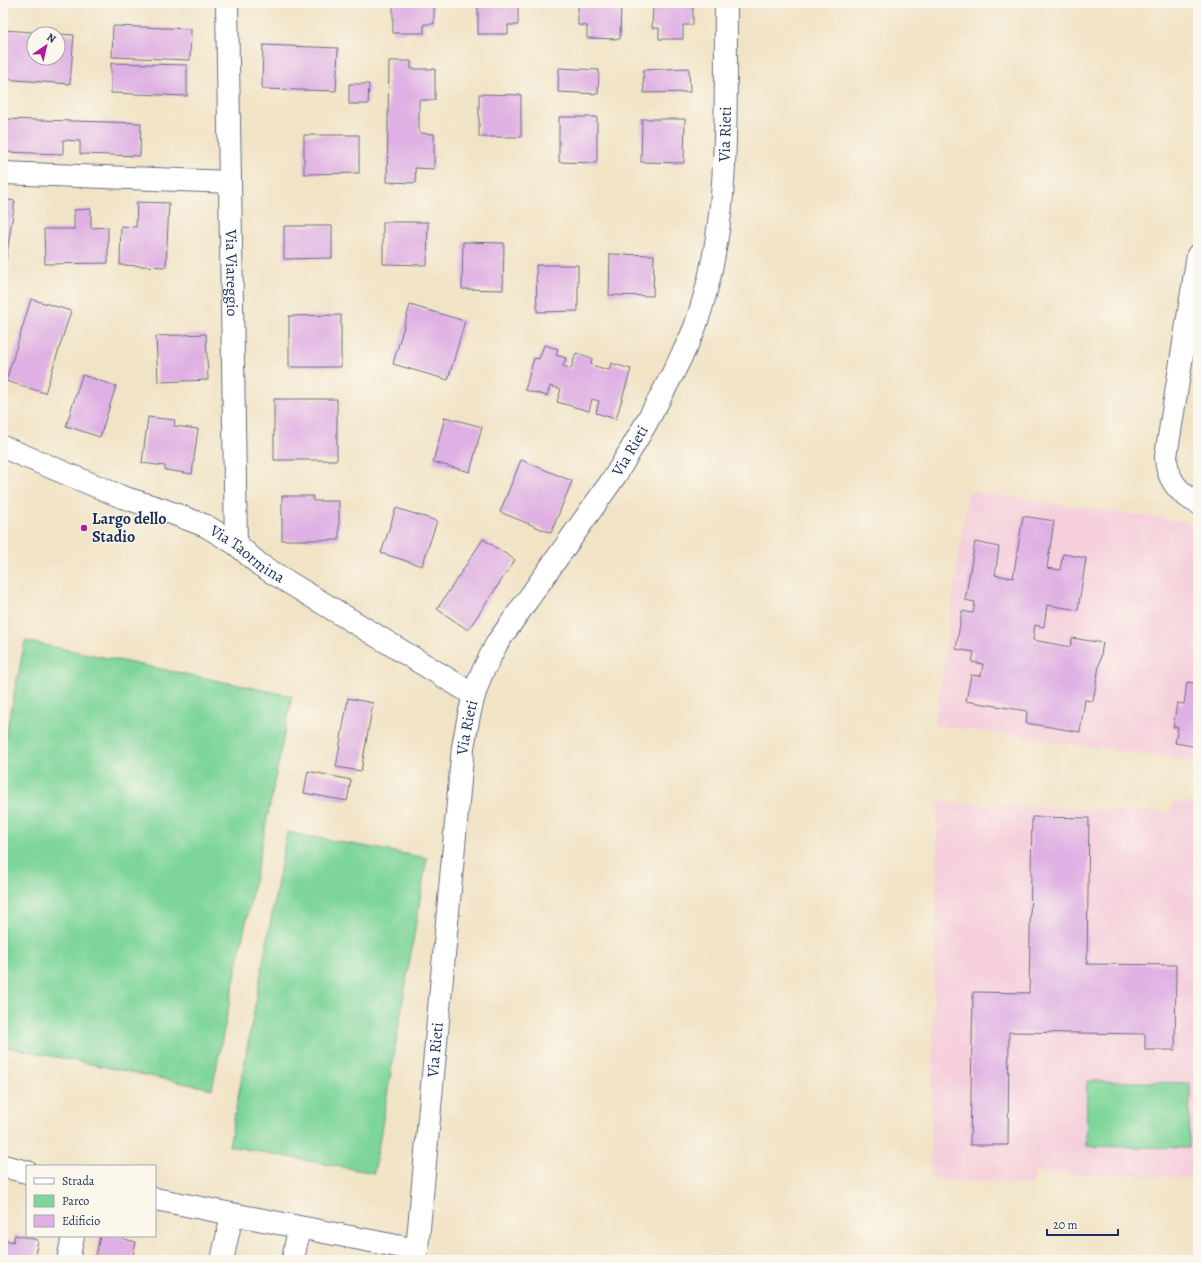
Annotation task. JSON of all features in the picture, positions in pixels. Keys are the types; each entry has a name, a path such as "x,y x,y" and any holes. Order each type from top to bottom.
{"street":[{"name":"Via Viareggio","path":"227,3 236,544"},
{"name":"Via Rieti","path":"156,1199 299,1228 417,1255 463,746 469,715 481,675 497,643 598,500 632,449 663,392 695,326 710,272 722,203 725,164 726,3"},
{"path":"3,173 230,182"},
{"path":"1198,255 1166,456 1168,474 1174,484 1181,492 1198,503"},
{"name":"Via Taormina","path":"3,447 122,497 164,510 206,526 236,544 260,565 474,695"},
{"path":"3,1166 26,1172"},
{"path":"222,1260 232,1215"},
{"path":"293,1260 299,1228"},
{"path":"68,1260 73,1237"}],"shaded area":[{"path":"968,491 1198,524 1198,762 935,725"},
{"path":"938,802 1170,813 1172,802 1198,805 1198,1178 1034,1172 1034,1185 930,1179"}],"green space":[{"path":"25,641 292,696 212,1089 3,1046 3,748"},
{"path":"287,832 427,858 374,1173 229,1146"},
{"path":"1087,1081 1190,1083 1189,1148 1086,1146"}],"building":[{"path":"393,3 434,3 434,24 424,24 424,33 393,33"},
{"path":"478,3 518,3 518,25 508,25 508,34 478,34"},
{"path":"578,3 621,3 620,39 587,38 587,26 578,25"},
{"path":"653,3 693,3 693,25 683,25 683,39 659,39 659,28 652,28"},
{"path":"113,26 191,29 190,60 112,57"},
{"path":"5,30 26,32 26,66 66,66 66,34 74,35 70,84 3,79"},
{"path":"263,45 338,48 336,91 262,89"},
{"path":"389,61 411,61 411,69 435,69 435,100 419,100 419,133 434,134 434,169 415,168 416,183 387,182"},
{"path":"111,63 187,65 187,96 111,93"},
{"path":"559,68 599,70 598,94 558,92"},
{"path":"689,68 690,92 644,93 643,70"},
{"path":"349,84 369,84 368,104 349,104"},
{"path":"479,94 521,95 521,137 479,137"},
{"path":"559,117 597,117 597,163 559,162"},
{"path":"3,119 141,123 140,156 80,154 80,141 63,140 63,154 3,152"},
{"path":"642,119 685,119 684,163 641,162"},
{"path":"304,135 359,135 359,173 304,174"},
{"path":"3,199 15,201 5,266 3,265"},
{"path":"137,202 169,203 166,267 120,265 121,226 136,227"},
{"path":"91,209 91,228 108,227 108,263 45,264 44,229 74,229 74,210"},
{"path":"383,222 428,222 427,265 383,264"},
{"path":"284,226 332,226 332,258 284,259"},
{"path":"463,242 504,243 503,290 462,289"},
{"path":"610,254 654,255 653,296 609,295"},
{"path":"536,265 578,265 578,311 537,312"},
{"path":"31,299 71,311 45,393 6,381"},
{"path":"410,305 465,321 448,380 393,364"},
{"path":"341,315 341,367 289,367 289,316"},
{"path":"206,334 208,380 158,382 156,336"},
{"path":"544,345 558,349 556,355 566,358 563,366 571,369 576,353 592,358 591,365 609,370 611,363 631,369 616,419 596,413 599,401 592,399 589,411 557,402 561,389 550,386 547,396 525,390 534,358 539,359"},
{"path":"82,375 116,386 100,437 66,426"},
{"path":"274,399 337,399 337,460 274,460"},
{"path":"148,417 175,420 174,426 198,429 192,474 165,470 165,466 142,463"},
{"path":"445,417 482,427 470,472 433,462"},
{"path":"521,460 572,481 551,533 500,512"},
{"path":"282,496 313,496 313,501 339,501 339,540 282,540"},
{"path":"396,508 437,521 422,566 381,553"},
{"path":"1023,516 1054,521 1047,568 1060,570 1063,554 1086,558 1078,610 1047,605 1044,627 1035,625 1033,640 1070,647 1072,638 1103,643 1093,701 1085,700 1080,732 1026,723 1027,711 966,701 971,675 981,676 983,664 972,662 974,652 956,649 962,611 973,613 975,602 965,600 975,542 999,547 995,575 1013,578"},
{"path":"483,539 515,560 468,630 437,609"},
{"path":"1187,682 1198,684 1198,747 1175,743 1178,727 1173,727 1177,703 1184,704"},
{"path":"348,698 373,703 361,771 336,767"},
{"path":"308,771 351,780 347,801 304,793"},
{"path":"1032,817 1089,818 1087,964 1176,965 1175,1050 1145,1050 1145,1034 1009,1032 1008,1145 970,1145 973,992 1029,993"},
{"path":"15,1235 38,1240 34,1260 3,1260 3,1239 13,1242"},
{"path":"100,1237 124,1237 124,1239 136,1242 132,1260 95,1260"}],"place":[{"name":"Largo dello Stadio","path":"84,528"}]}
